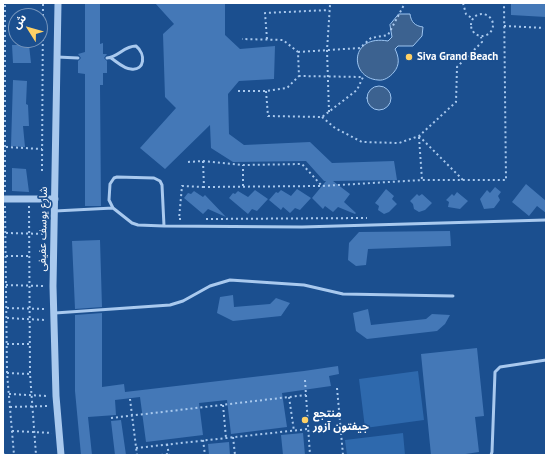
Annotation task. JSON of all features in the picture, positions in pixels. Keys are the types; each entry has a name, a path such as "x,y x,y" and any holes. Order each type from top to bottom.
{"street":[{"name":"شارع يوسف عفيفى","path":"58,3 53,314 56,396 61,455"},
{"path":"4,198 55,200"}],"lane":[{"path":"107,58 111,58 126,68 131,69 136,69 141,65 143,60 142,54 136,46 130,46 111,58"},
{"path":"57,57 78,58"},
{"path":"164,226 162,185 160,181 154,178 114,178 110,184 109,200 113,208 138,226 302,227 546,220"},
{"path":"55,211 113,208"},
{"path":"53,314 170,305 183,301 210,286 230,280 304,284 343,294 453,296"},
{"path":"491,455 495,372 500,366 546,360"}],"path":[{"path":"5,3 4,198 6,232 7,373 14,455"},
{"path":"42,171 43,3"},
{"path":"329,112 327,50 330,5 332,3"},
{"path":"242,39 283,40 298,52 360,48 371,38 388,35 405,3"},
{"path":"463,3 466,14 473,19"},
{"path":"187,219 179,219 182,186 322,186 422,180 506,180 504,3"},
{"path":"267,39 265,13 330,10"},
{"path":"484,14 489,16 493,20 494,26 492,32 487,36 481,37 476,35 472,30 471,24 473,19 478,15 484,14"},
{"path":"504,26 544,28"},
{"path":"322,117 335,128 362,142 399,142 419,136 456,102 456,67 482,42 481,37"},
{"path":"298,52 299,76"},
{"path":"238,91 287,88 299,76 363,76 358,90 322,117 268,116 266,90"},
{"path":"419,136 463,180"},
{"path":"419,136 422,180"},
{"path":"5,147 42,149"},
{"path":"188,162 203,161 243,165 302,164 322,186"},
{"path":"203,161 204,187"},
{"path":"243,165 243,186"},
{"path":"30,200 30,395 36,455"},
{"path":"203,219 371,218"},
{"path":"6,232 54,234"},
{"path":"6,256 29,256"},
{"path":"6,285 53,286"},
{"path":"7,308 29,308 53,314"},
{"path":"7,318 29,319 53,314"},
{"path":"7,344 29,344"},
{"path":"7,373 30,374"},
{"path":"305,380 310,455"},
{"path":"337,388 343,455"},
{"path":"9,394 56,396"},
{"path":"111,418 306,395"},
{"path":"289,397 294,431"},
{"path":"130,399 137,455"},
{"path":"223,405 226,438"},
{"path":"10,407 57,406"},
{"path":"136,448 308,429"},
{"path":"12,431 59,434"},
{"path":"233,437 235,455"},
{"path":"203,440 204,455"},
{"path":"161,455 168,454 167,444"}],"shaded area":[{"path":"399,14 410,14 414,23 423,27 422,36 413,46 398,46 395,49 398,64 396,69 389,77 378,80 369,77 362,72 358,65 360,50 366,44 375,41 388,41 392,37 390,25"},
{"path":"379,86 384,87 390,93 390,103 384,109 379,110 374,109 368,103 367,98 368,93 374,87"},
{"path":"418,371 424,420 365,428 359,379"},
{"path":"403,433 405,455 347,455 345,440"}],"building":[{"path":"85,3 100,3 100,44 103,43 103,54 107,54 104,58 107,61 107,73 103,73 103,85 100,85 101,206 85,206 85,74 78,73 78,61 81,58 78,54 85,52"},
{"path":"155,3 225,3 225,35 240,49 275,46 274,79 239,81 228,94 229,134 244,145 310,142 332,163 394,161 397,180 333,181 350,194 344,202 356,213 355,214 338,207 333,212 325,206 323,209 312,198 326,181 324,181 306,161 233,162 211,148 210,125 165,169 140,148 176,108 165,97 163,34 174,24"},
{"path":"511,3 546,3 546,17 511,15"},
{"path":"12,48 29,48 31,63 13,63"},
{"path":"13,80 27,81 26,104 28,105 29,126 23,126 25,147 11,146"},
{"path":"12,168 26,169 29,192 12,191"},
{"path":"526,184 546,201 546,213 537,206 529,216 512,202"},
{"path":"495,187 501,192 498,196 500,200 494,208 484,209 480,199 487,190 490,193"},
{"path":"297,189 311,198 300,210 295,208 290,213 283,207 281,210 269,200 276,192 278,193 281,190 291,196"},
{"path":"386,189 394,196 392,199 397,204 389,212 384,214 378,210 379,206 375,203"},
{"path":"255,190 268,199 257,211 252,209 248,214 229,198 233,193 235,194 238,191 248,197"},
{"path":"194,191 203,197 205,195 226,217 208,209 203,214 184,198 188,193 191,194"},
{"path":"457,192 468,201 460,209 448,207 449,202 446,200 452,194 454,196"},
{"path":"417,194 419,196 422,194 432,203 425,210 419,212 414,209 413,204 410,201"},
{"path":"450,231 451,246 368,249 366,265 356,266 348,260 349,243 359,232"},
{"path":"100,240 102,307 75,309 72,241"},
{"path":"233,295 234,307 270,304 276,298 290,303 281,316 233,321 217,313 220,297"},
{"path":"368,309 371,325 426,319 432,314 450,315 445,324 437,331 367,339 356,331 353,313"},
{"path":"102,313 102,387 124,384 125,392 338,366 339,374 329,376 331,386 282,393 287,427 231,434 227,400 199,403 203,435 146,442 140,397 115,400 116,415 88,417 92,455 81,455 75,391 75,315"},
{"path":"477,348 484,416 475,417 479,452 459,455 431,455 421,354"},
{"path":"121,420 126,455 115,455 111,421"},
{"path":"303,433 305,455 283,455 281,435"},
{"path":"229,442 230,455 209,455 208,444"}],"place":[{"name":"Siva Grand Beach","path":"409,57"},
{"name":"منتجع جيفتون آزور","path":"305,420"}]}
